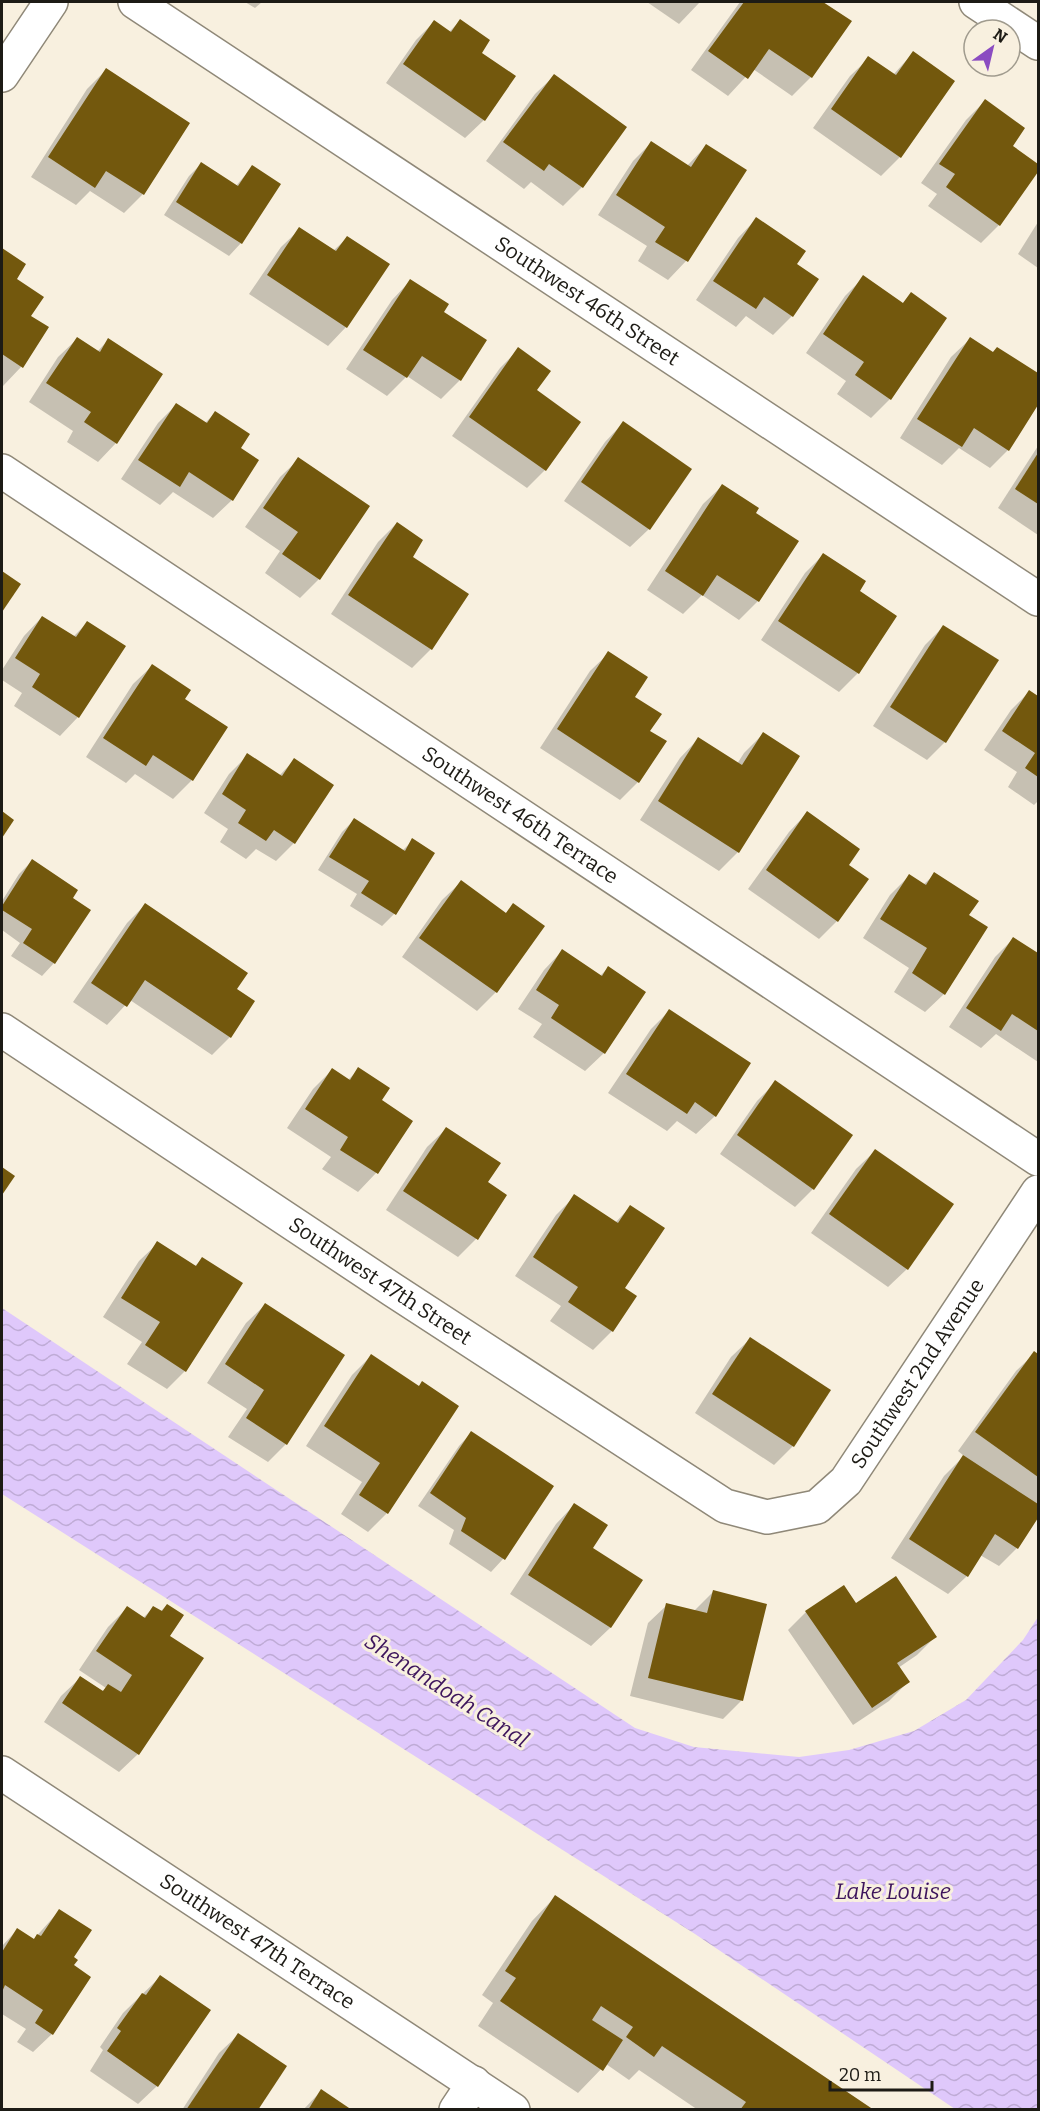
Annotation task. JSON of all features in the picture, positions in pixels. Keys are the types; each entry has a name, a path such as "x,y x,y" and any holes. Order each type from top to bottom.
{"street":[{"path":"2,75 51,2"},
{"name":"Southwest 46th Street","path":"135,2 1038,599"},
{"path":"976,2 1038,43"},
{"name":"Southwest 46th Terrace","path":"2,471 1038,1159"},
{"name":"Southwest 47th Street","path":"2,1030 724,1506 767,1517"},
{"name":"Southwest 2nd Avenue","path":"767,1517 817,1507 846,1481 1038,1192"},
{"name":"Southwest 47th Terrace","path":"2,1773 465,2096 513,2109"}],"water":[{"path":"2,1308 635,1728 694,1747 799,1757 849,1750 914,1731 966,1700 1023,1640 1038,1617 1038,2109 955,2109 695,1934 2,1494"}],"building":[{"path":"744,2 823,2 852,21 812,78 769,49 748,79 708,51"},
{"path":"460,19 490,40 482,53 516,76 485,121 403,64 434,20 451,32"},
{"path":"913,51 955,81 901,158 831,109 868,56 896,75"},
{"path":"106,68 190,123 144,195 106,171 95,188 48,157"},
{"path":"554,74 627,127 583,188 549,164 544,171 503,142"},
{"path":"985,99 1025,128 1013,146 1038,164 1038,172 1000,226 946,187 955,174 939,164"},
{"path":"651,141 691,167 706,144 747,170 688,262 655,242 665,227 616,195"},
{"path":"201,162 238,186 252,165 281,184 242,244 176,202"},
{"path":"756,217 806,251 797,264 819,279 793,317 764,297 756,309 713,281"},
{"path":"299,227 336,251 347,236 390,264 347,328 267,275"},
{"path":"2,248 26,264 17,279 44,297 31,316 49,327 23,368 2,354"},
{"path":"863,275 903,303 911,292 947,318 891,400 855,375 864,362 823,334"},
{"path":"410,279 449,304 444,312 487,340 461,381 422,356 407,378 363,350"},
{"path":"77,337 100,352 108,338 163,374 117,444 84,422 91,412 46,383"},
{"path":"970,337 993,352 997,347 1038,373 1038,405 1009,451 974,428 962,447 917,419"},
{"path":"518,347 551,371 537,390 581,422 546,471 469,417"},
{"path":"176,403 207,423 215,411 250,434 241,448 259,460 233,501 189,472 180,487 138,460"},
{"path":"623,421 692,469 650,530 581,482"},
{"path":"1038,453 1038,504 1015,489"},
{"path":"298,457 370,506 320,580 282,554 298,532 263,508"},
{"path":"722,484 759,508 756,513 799,541 759,602 717,575 703,596 665,571"},
{"path":"397,522 423,540 413,557 469,594 432,650 348,595"},
{"path":"823,553 866,581 860,591 897,616 859,674 778,621"},
{"path":"2,571 21,584 2,612"},
{"path":"42,616 76,637 87,621 126,646 79,718 32,687 40,674 15,658"},
{"path":"943,625 999,660 946,743 890,707"},
{"path":"608,651 648,677 635,697 662,714 650,731 667,741 639,783 557,729"},
{"path":"152,664 191,690 185,699 228,727 193,781 153,755 146,766 103,738"},
{"path":"1029,690 1038,696 1038,777 1025,768 1035,753 1002,731"},
{"path":"763,732 800,756 739,853 658,801 698,737 742,765"},
{"path":"247,753 282,776 294,758 334,785 295,844 274,830 266,841 238,823 246,810 222,794"},
{"path":"2,811 14,820 2,838"},
{"path":"807,811 860,849 849,865 869,879 838,922 766,870"},
{"path":"354,818 405,851 412,838 435,853 396,915 361,893 369,881 329,857"},
{"path":"32,859 78,890 73,898 91,910 55,964 23,943 32,929 2,910 2,906"},
{"path":"934,872 979,901 969,915 988,927 945,995 912,973 927,948 880,919 909,874 926,885"},
{"path":"461,880 506,913 513,903 545,926 497,993 419,938"},
{"path":"145,903 248,973 237,989 255,1001 231,1038 145,980 127,1007 91,983"},
{"path":"1013,937 1038,953 1038,1031 1012,1014 1001,1031 966,1008"},
{"path":"562,949 602,976 608,966 646,992 605,1054 551,1018 559,1005 536,990"},
{"path":"669,1009 751,1063 716,1117 695,1102 687,1114 626,1074"},
{"path":"358,1067 390,1088 382,1100 413,1121 378,1174 340,1150 348,1137 305,1109 332,1068 350,1080"},
{"path":"775,1080 853,1135 814,1190 737,1135"},
{"path":"446,1127 501,1163 488,1182 507,1195 478,1240 403,1191"},
{"path":"875,1149 954,1204 908,1270 829,1214"},
{"path":"2,1167 15,1176 2,1195"},
{"path":"574,1194 618,1223 630,1205 665,1228 625,1288 637,1296 613,1332 568,1302 578,1287 533,1257"},
{"path":"157,1241 196,1266 202,1257 243,1283 186,1372 145,1345 160,1322 121,1298"},
{"path":"265,1303 345,1355 287,1445 246,1418 264,1390 225,1364"},
{"path":"750,1337 831,1390 794,1447 712,1394"},
{"path":"1034,1351 1038,1354 1038,1477 975,1432"},
{"path":"371,1354 419,1386 422,1381 459,1406 388,1514 359,1495 380,1463 324,1426"},
{"path":"471,1431 554,1486 505,1560 461,1531 466,1518 430,1493"},
{"path":"963,1455 1038,1504 1038,1518 1018,1549 995,1534 968,1577 909,1539"},
{"path":"574,1503 608,1525 593,1548 643,1580 611,1628 528,1575"},
{"path":"896,1576 937,1637 897,1663 910,1682 872,1708 805,1611 844,1585 856,1603"},
{"path":"713,1590 767,1604 743,1701 648,1678 666,1603 707,1613"},
{"path":"167,1604 184,1615 170,1636 204,1658 139,1755 62,1703 80,1676 103,1691 108,1684 121,1692 132,1675 96,1651 127,1606 145,1618 153,1606 162,1611"},
{"path":"555,1895 874,2110 740,2110 746,2102 662,2046 654,2057 626,2037 633,2027 601,2006 592,2020 623,2040 603,2071 500,2001 516,1978 505,1971"},
{"path":"59,1909 92,1930 74,1957 78,1960 74,1965 91,1977 53,2035 35,2023 43,2010 5,1985 2,1992 2,1952 17,1928 34,1939 37,1934 41,1936"},
{"path":"160,1975 211,2010 158,2087 107,2051 121,2031 117,2028 142,1993 146,1995"},
{"path":"238,2033 287,2066 258,2110 186,2110"},
{"path":"321,2089 352,2110 308,2110"}],"water label":[{"name":"Shenandoah Canal","path":"447,1690"},
{"name":"Lake Louise","path":"893,1891"}]}
